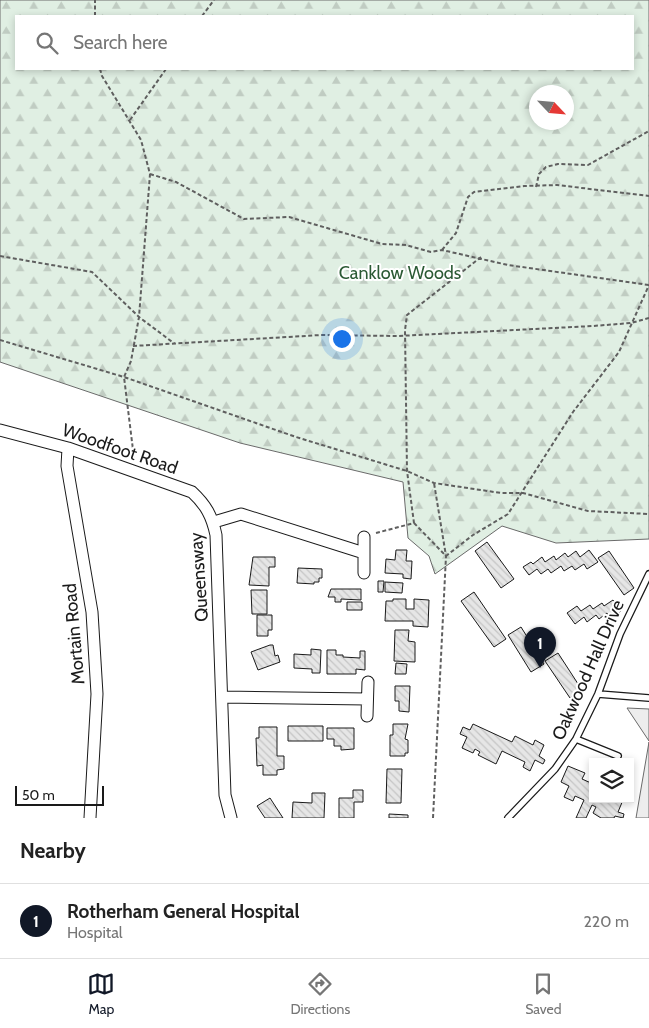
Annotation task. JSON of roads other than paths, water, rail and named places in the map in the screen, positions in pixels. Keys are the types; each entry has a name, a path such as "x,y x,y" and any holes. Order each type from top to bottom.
{"street":[{"name":"Woodfoot Road","path":"0,430 68,448 192,492 203,502 214,522"},
{"name":"Mortain Road","path":"68,448 68,466 92,612 97,694 90,818"},
{"name":"Queensway","path":"231,818 226,806 225,795 223,697 214,522 232,515 241,514 364,553"},
{"path":"364,537 364,573"},
{"path":"367,716 368,682"},
{"path":"223,697 367,699"}],"lane":[{"name":"Oakwood Hall Drive","path":"508,818 555,769 576,739 598,694 620,634 649,574"},
{"path":"598,694 649,698"},
{"path":"576,739 618,756"}],"place":[{"name":"Rotherham General Hospital","path":"540,668"}],"park label":[{"name":"Canklow Woods","path":"400,273"}]}
